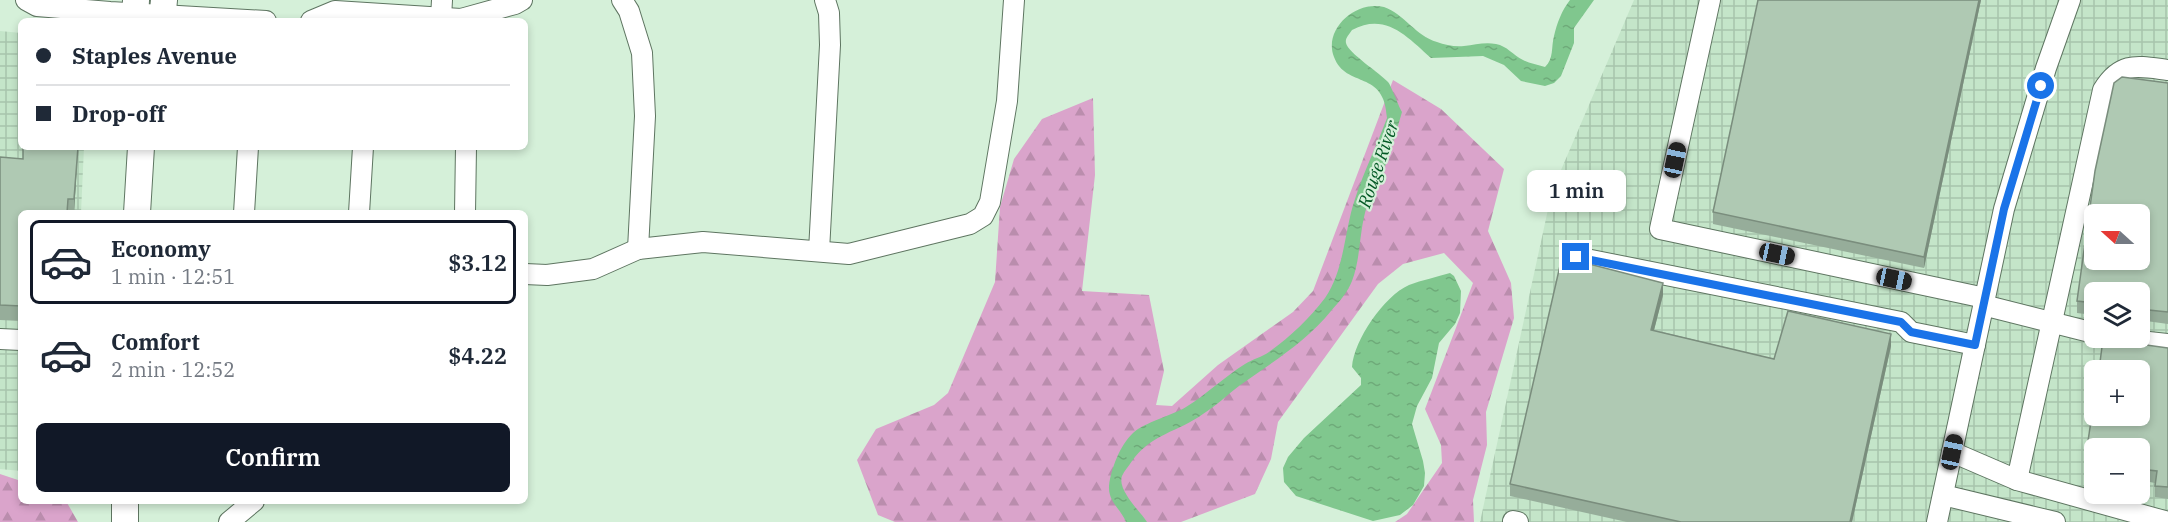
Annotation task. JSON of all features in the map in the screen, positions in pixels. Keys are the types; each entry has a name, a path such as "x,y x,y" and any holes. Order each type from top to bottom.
{"main road":[{"path":"137,210 141,150"},
{"path":"125,504 125,522"}],"street":[{"path":"26,0 37,6 232,18"},
{"path":"318,0 372,17 441,9 457,18"},
{"path":"468,18 522,0"},
{"path":"622,0 629,11 642,53 645,116 638,249"},
{"path":"819,251 830,45 829,13 825,0"},
{"path":"528,274 547,275 593,269 638,249 703,242 849,254 970,224 983,216 990,202 1007,101 1014,0"},
{"path":"1710,0 1660,229 1984,302 2084,331"},
{"path":"1937,522 2004,209 2046,68 2070,0"},
{"path":"316,18 336,5"},
{"path":"2017,480 2103,90 2112,76 2122,70 2140,66 2168,70"},
{"path":"244,210 248,150"},
{"path":"359,210 363,150"},
{"path":"465,210 466,150"},
{"path":"1576,257 1901,322 1911,332 1975,345"},
{"path":"0,339 18,340"},
{"path":"2150,342 2168,344"},
{"path":"1952,452 2017,480 2168,522"},
{"path":"1943,495 2004,516 2055,522"},
{"path":"231,514 249,504"}],"shaded area":[{"path":"1634,0 2168,0 2168,522 1480,522 1552,191"},
{"path":"0,31 18,33 18,150 84,150 81,210 18,210 18,471 0,469"}],"green space":[{"path":"1393,80 1441,109 1504,169 1488,231 1511,283 1514,318 1486,412 1487,445 1473,500 1474,522 1395,522 1407,514 1442,463 1441,445 1425,409 1473,283 1444,253 1403,264 1378,284 1278,422 1271,459 1255,494 1181,522 895,522 878,515 857,460 876,429 934,405 948,393 995,282 1000,207 1014,159 1042,119 1093,98 1095,175 1082,291 1149,295 1164,371 1156,405 1172,406 1218,365 1293,312 1313,291"},
{"path":"0,474 18,480 18,504 68,504 78,522 0,522"}],"water":[{"name":"Rouge River","path":"1570,0 1594,0 1574,28 1574,43 1561,76 1554,83 1545,86 1521,81 1504,65 1483,56 1431,58 1404,35 1386,25 1364,25 1352,30 1346,40 1348,47 1388,82 1402,112 1386,164 1367,206 1357,263 1350,285 1343,297 1311,333 1208,411 1156,439 1139,452 1124,472 1121,482 1126,494 1147,522 1126,522 1111,497 1109,486 1117,458 1128,438 1144,426 1186,407 1237,369 1277,346 1313,313 1332,287 1337,275 1351,211 1387,118 1385,103 1380,92 1347,73 1334,57 1333,36 1344,19 1363,8 1384,7 1423,35 1437,42 1457,46 1496,44 1523,60 1545,67 1551,57 1558,22"},
{"path":"1450,273 1454,276 1461,291 1460,313 1455,324 1439,343 1432,378 1417,406 1412,424 1425,473 1424,486 1413,505 1400,515 1373,521 1296,496 1284,482 1283,468 1288,457 1304,438 1361,385 1361,378 1352,367 1358,344 1372,320 1399,291 1414,283"}],"building":[{"path":"1758,0 1979,0 1924,257 1713,212"},
{"path":"2122,77 2168,83 2168,312 2150,310 2150,282 2084,282 2084,302 2077,301 2084,250 2084,270 2150,270 2150,204 2090,204 2095,171 2114,83"},
{"path":"23,150 78,150 74,199 68,199 67,210 18,210 18,306 0,305 0,157 23,159"},
{"path":"1562,257 1663,283 1651,330 1774,359 1788,311 1891,334 1850,522 1681,522 1510,484"},
{"path":"2150,346 2168,348 2168,487 2155,486 2157,471 2150,470 2150,438 2088,438 2090,426 2150,426 2150,360 2100,360 2102,348 2150,348"}],"route":[{"path":"1576,257 1901,322 1911,332 1975,345 2004,209 2041,86"}]}
